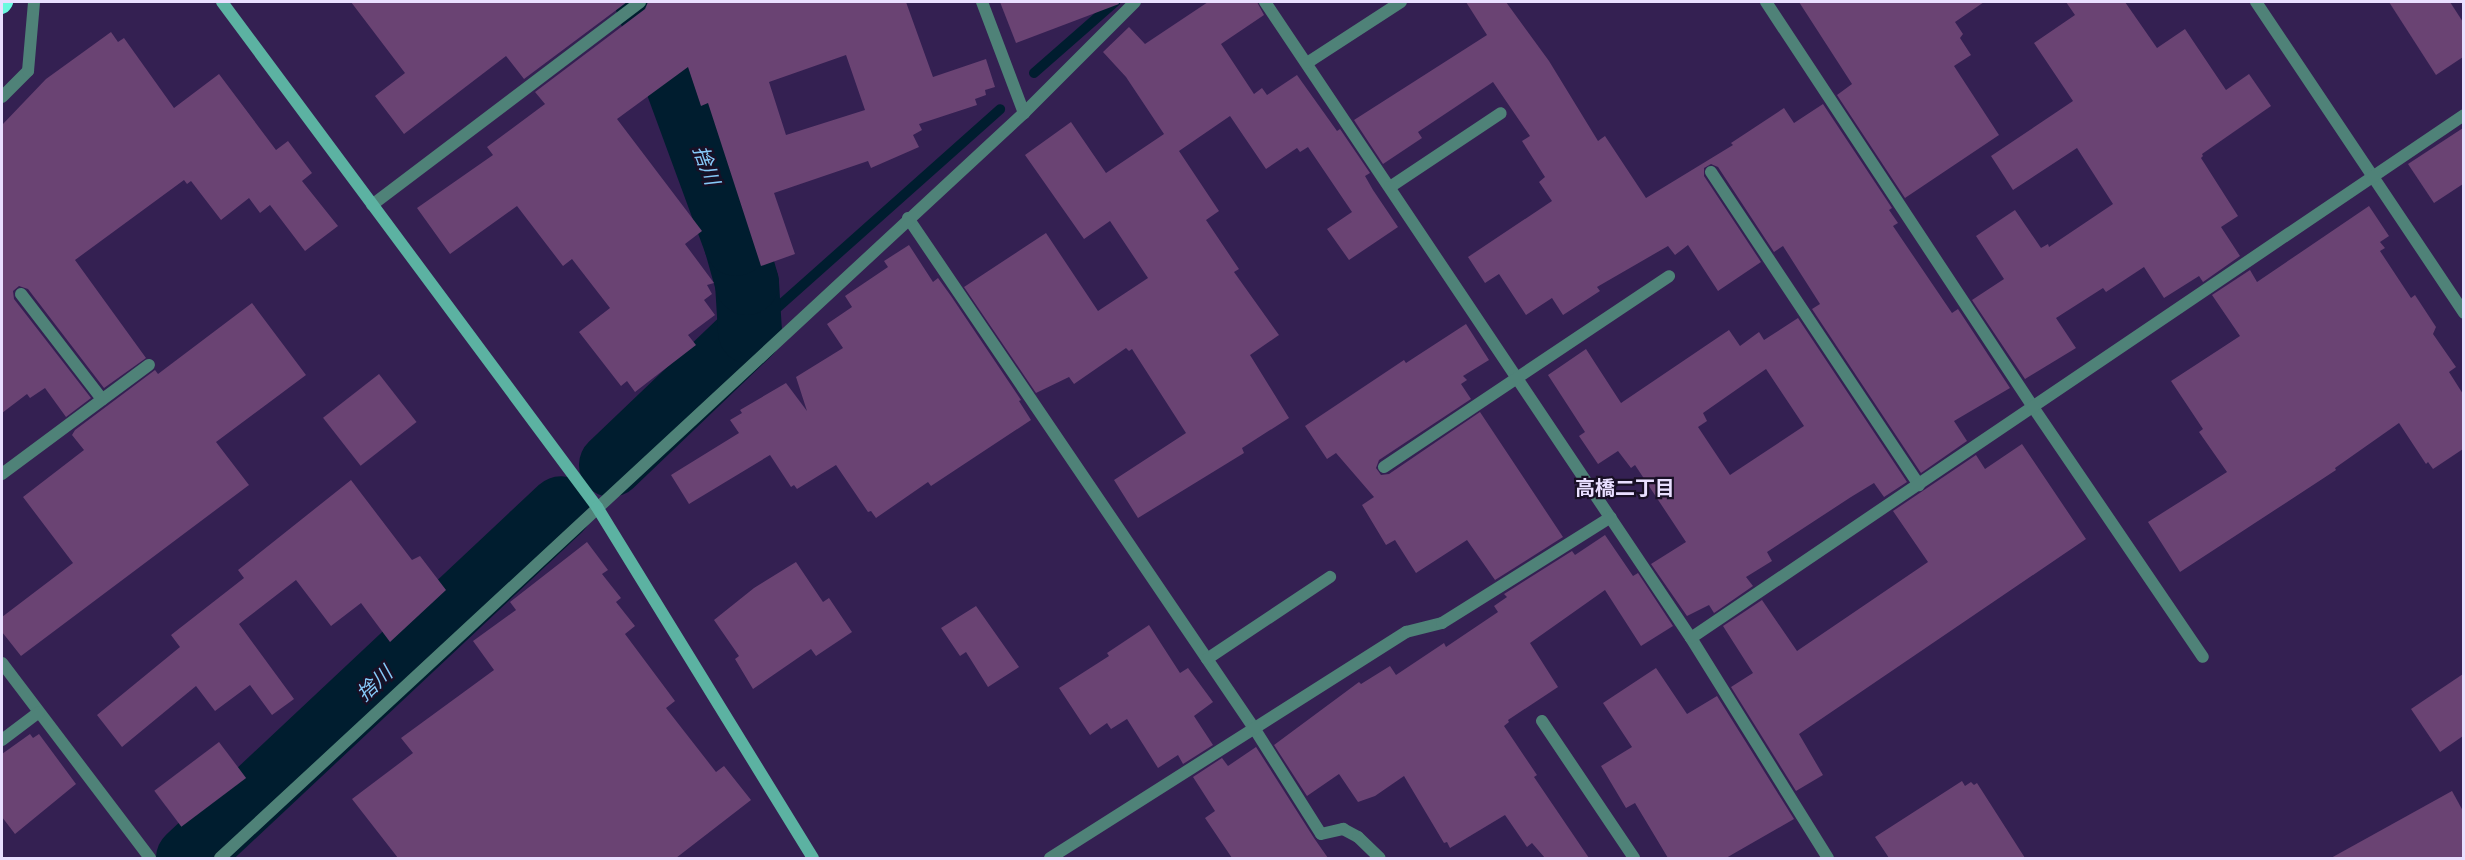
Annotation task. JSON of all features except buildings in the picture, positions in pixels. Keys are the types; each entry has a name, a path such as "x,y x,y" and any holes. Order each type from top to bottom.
{"street":[{"path":"2,97 28,71 34,2"},
{"path":"222,2 597,507 813,858"},
{"path":"372,205 640,2"},
{"path":"982,2 1023,112"},
{"path":"220,858 1023,112 1136,2"},
{"path":"1265,2 1691,638 1825,857"},
{"path":"1307,63 1401,2"},
{"path":"1766,2 2033,407 2203,657"},
{"path":"2256,2 2463,313"},
{"path":"1390,187 1501,112"},
{"path":"1691,638 2463,115"},
{"path":"1711,172 1919,484"},
{"path":"908,218 1254,728 1321,834 1343,830 1358,837 1380,858"},
{"path":"1383,467 1519,379 1669,276"},
{"path":"21,294 102,399"},
{"path":"2,474 149,365"},
{"path":"1050,858 1406,632 1442,623 1611,517"},
{"path":"1207,659 1330,577"},
{"path":"2,663 150,858"},
{"path":"2,740 39,712"},
{"path":"1542,721 1634,858"}],"waterway":[{"name":"捨川","path":"611,465 750,332 747,283 736,244 647,2"},
{"name":"捨川","path":"1034,73 1115,2"},
{"name":"捨川","path":"750,332 1000,109"},
{"name":"捨川","path":"188,858 561,508"}],"district":[{"name":"高橋二丁目","path":"1625,487"}]}
